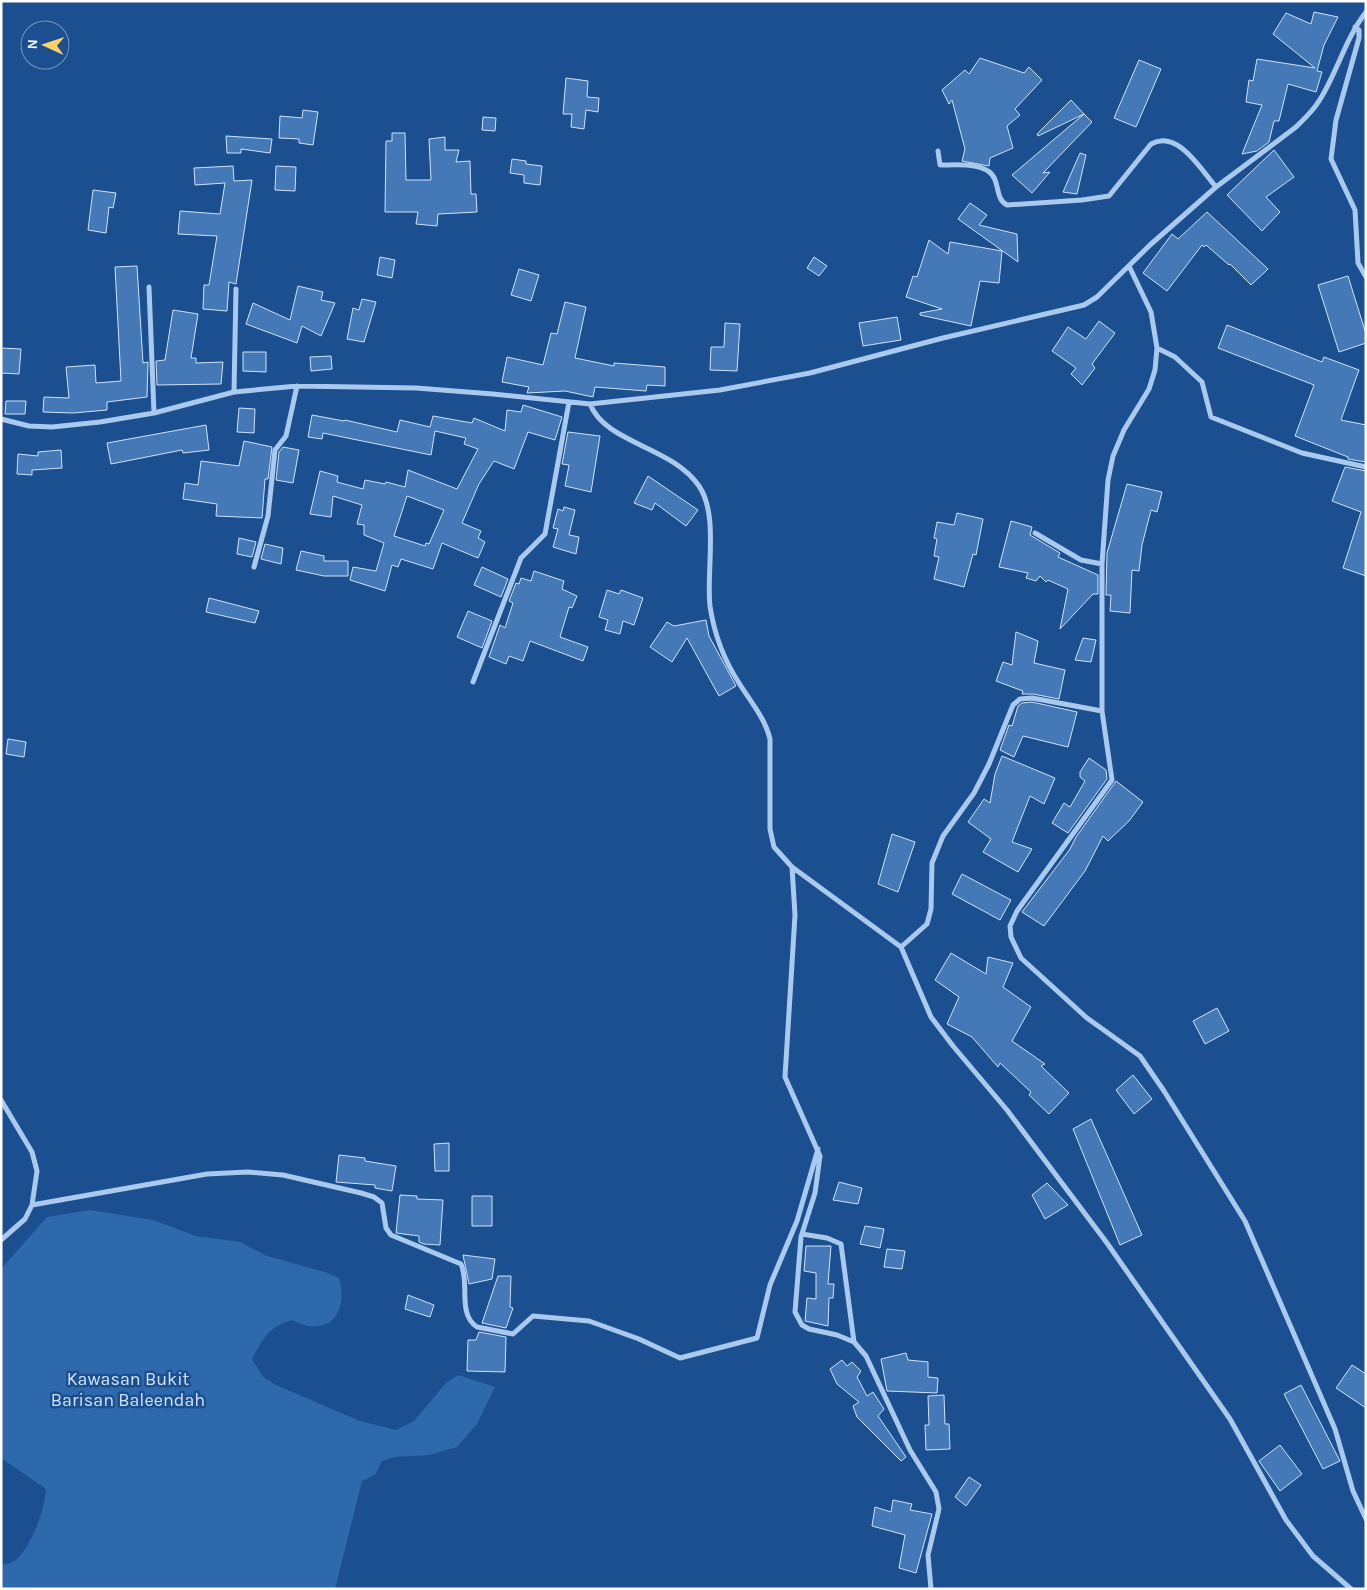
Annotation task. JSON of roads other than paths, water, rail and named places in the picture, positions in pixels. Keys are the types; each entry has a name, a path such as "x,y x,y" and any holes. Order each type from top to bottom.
{"street":[{"path":"1,419 29,426 52,427 128,419 234,392 297,386 416,388 590,404 720,390 810,373 944,338 1074,309 1097,297 1216,187 1296,127 1306,117 1319,102 1355,27 1366,12"},
{"path":"1355,27 1359,30 1359,38 1336,120 1331,159 1355,210 1358,263 1366,277"},
{"path":"938,151 940,165 982,168 990,172 995,179 1000,198 1007,205 1082,200 1110,196 1152,144 1160,139 1176,144 1184,150 1216,187"},
{"path":"1129,266 1151,312 1157,348 1155,370 1149,389 1124,430 1109,470 1102,564 1102,711 1112,780 1017,911 1010,926 1013,945 1021,958 1066,1000 1140,1056 1246,1221 1335,1429 1353,1491 1366,1520"},
{"path":"149,287 154,413"},
{"path":"234,392 236,289"},
{"path":"1157,348 1175,357 1202,382 1211,417 1302,453 1366,467"},
{"path":"254,567 268,516 275,450 286,436 297,386"},
{"path":"473,682 521,558 544,534 569,402"},
{"path":"590,404 595,417 613,432 670,458 685,470 700,487 708,511 710,605 715,633 738,681 767,726 770,739 770,829 774,847 792,867 900,947 931,1017 1007,1110 1107,1243 1230,1419 1286,1520 1313,1556 1352,1589"},
{"path":"1035,533 1081,560 1102,564"},
{"path":"900,947 927,924 931,909 932,863 944,836 974,793 989,764 1012,705 1020,699 1032,698 1102,711"},
{"path":"792,867 795,915 785,1077 818,1149 820,1166 815,1193 802,1234 795,1312 802,1325 809,1330 837,1335 854,1342 866,1356 914,1456 936,1492 939,1510 928,1555 931,1589"},
{"path":"1,1100 32,1152 37,1171 32,1205 25,1219 1,1240"},
{"path":"32,1205 207,1174 248,1172 283,1175 361,1193 374,1197 382,1203 386,1228 391,1235 461,1264 466,1314 472,1324 477,1327 512,1334 533,1316 581,1319 639,1339 684,1358 757,1338 770,1285 796,1221 818,1149"},
{"path":"802,1234 827,1238 841,1244 854,1342"}],"park label":[{"name":"Kawasan Bukit Barisan Baleendah","path":"128,1389"}]}
